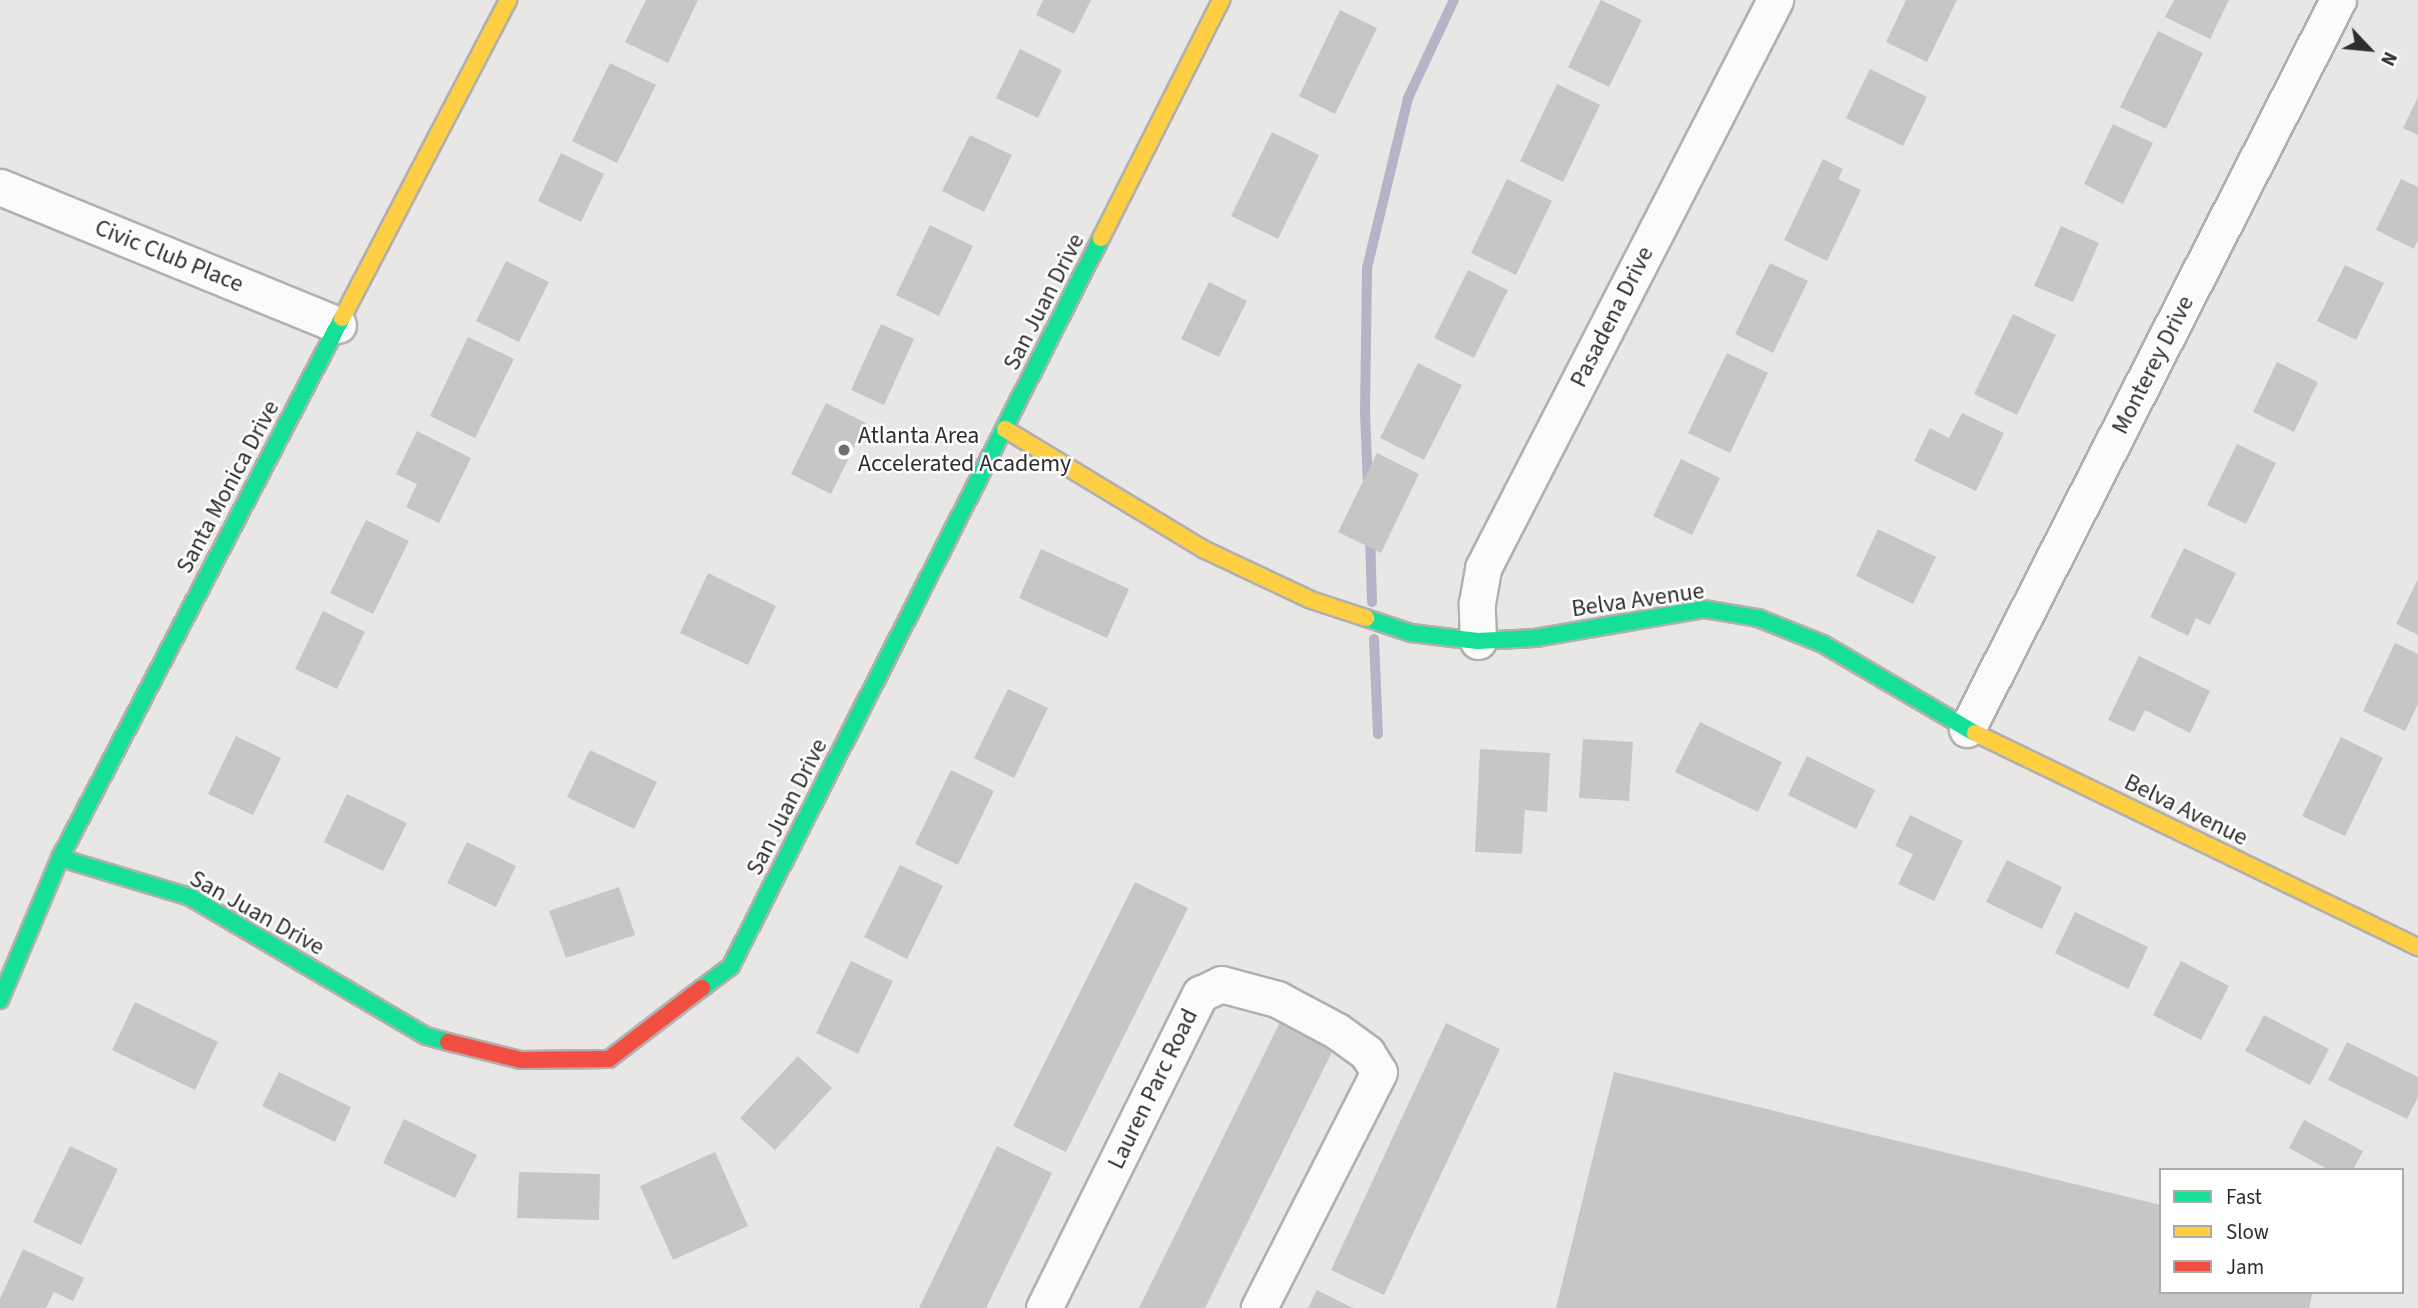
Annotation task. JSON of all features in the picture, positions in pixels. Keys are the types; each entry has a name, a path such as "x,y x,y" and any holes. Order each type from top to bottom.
{"street":[{"name":"Santa Monica Drive","path":"0,1000 60,858 508,0"},
{"name":"San Juan Drive","path":"60,858 190,897 426,1036 521,1060 609,1059 731,966 1221,0"},
{"name":"Pasadena Drive","path":"1478,641 1477,603 1483,568 1775,0"},
{"name":"Monterey Drive","path":"1968,729 2338,0"},
{"name":"Civic Club Place","path":"0,187 338,325"},
{"name":"Belva Avenue","path":"1005,429 1203,549 1311,600 1411,633 1478,641 1535,638 1704,609 1758,618 1823,643 1968,729 2416,941"},
{"name":"Lauren Parc Road","path":"1044,1308 1200,994 1222,984 1277,999 1337,1031 1367,1053 1379,1072 1259,1308"}],"building":[{"path":"646,0 698,0 668,63 625,42"},
{"path":"1043,0 1091,0 1074,34 1036,15"},
{"path":"1601,0 1642,20 1609,87 1568,67"},
{"path":"1906,0 1957,0 1927,62 1886,42"},
{"path":"2174,0 2229,0 2210,39 2165,17"},
{"path":"1340,10 1377,28 1335,114 1299,96"},
{"path":"2158,31 2203,53 2166,129 2120,107"},
{"path":"1020,49 1062,70 1038,118 996,98"},
{"path":"610,63 656,85 617,163 572,141"},
{"path":"1870,69 1927,97 1903,146 1846,118"},
{"path":"1557,84 1600,105 1563,182 1520,161"},
{"path":"2418,97 2418,135 2403,128"},
{"path":"2113,124 2153,143 2123,204 2084,184"},
{"path":"1272,132 1319,155 1278,239 1231,216"},
{"path":"970,135 1012,155 984,212 942,191"},
{"path":"561,153 604,174 581,222 538,201"},
{"path":"1823,159 1843,169 1838,179 1861,190 1827,261 1784,240"},
{"path":"1507,179 1552,201 1516,275 1471,253"},
{"path":"2401,179 2418,187 2418,240 2414,249 2376,230"},
{"path":"930,225 973,246 939,316 896,295"},
{"path":"2061,226 2099,243 2073,302 2034,286"},
{"path":"506,261 549,282 519,342 476,321"},
{"path":"1770,263 1808,281 1773,353 1735,334"},
{"path":"2345,265 2384,283 2356,340 2317,321"},
{"path":"1468,270 1508,290 1474,358 1434,338"},
{"path":"1209,282 1247,301 1219,357 1181,339"},
{"path":"2013,314 2056,335 2017,415 1974,394"},
{"path":"881,324 914,339 884,405 851,390"},
{"path":"468,337 514,359 475,438 430,416"},
{"path":"1727,353 1768,373 1730,453 1688,433"},
{"path":"2277,362 2318,382 2294,432 2253,412"},
{"path":"1418,363 1462,385 1424,460 1380,438"},
{"path":"826,403 866,423 831,494 791,474"},
{"path":"1962,413 2004,433 1976,491 1914,461 1930,428 1949,438"},
{"path":"417,431 471,458 439,523 406,507 417,484 396,474"},
{"path":"2237,444 2276,463 2246,524 2207,505"},
{"path":"1377,453 1419,474 1381,553 1338,532"},
{"path":"1681,459 1720,478 1692,535 1653,516"},
{"path":"366,520 409,541 373,614 330,593"},
{"path":"1878,529 1936,557 1913,604 1856,576"},
{"path":"2184,548 2236,573 2210,625 2196,618 2188,636 2150,617"},
{"path":"1041,549 1129,589 1107,638 1019,598"},
{"path":"708,573 776,606 748,665 680,633"},
{"path":"2418,579 2418,635 2396,624"},
{"path":"323,611 365,632 337,689 295,669"},
{"path":"2395,643 2418,654 2418,704 2405,731 2363,711"},
{"path":"2139,656 2210,691 2190,733 2145,710 2134,732 2108,720"},
{"path":"1008,689 1048,708 1014,778 974,758"},
{"path":"1700,722 1782,762 1758,812 1675,772"},
{"path":"236,736 281,758 253,815 208,794"},
{"path":"2341,737 2383,758 2345,836 2302,816"},
{"path":"1583,739 1633,742 1629,801 1579,798"},
{"path":"1480,749 1550,753 1547,812 1525,810 1522,854 1475,852"},
{"path":"590,750 657,782 634,829 567,797"},
{"path":"1807,756 1875,790 1856,829 1788,795"},
{"path":"951,770 994,791 958,865 915,844"},
{"path":"347,794 407,823 383,871 324,842"},
{"path":"1910,815 1963,841 1934,901 1898,884 1913,854 1895,846"},
{"path":"467,842 516,866 496,907 447,883"},
{"path":"2007,860 2062,887 2042,929 1986,902"},
{"path":"900,865 943,886 907,959 864,937"},
{"path":"1135,882 1188,908 1066,1152 1013,1126"},
{"path":"619,887 635,935 566,958 549,911"},
{"path":"2075,912 2148,947 2128,989 2055,953"},
{"path":"851,961 893,981 858,1054 816,1033"},
{"path":"2181,961 2229,986 2201,1040 2153,1015"},
{"path":"135,1002 218,1042 195,1090 112,1050"},
{"path":"2264,1015 2329,1049 2310,1085 2245,1051"},
{"path":"1280,1022 1334,1048 1205,1308 1139,1308"},
{"path":"1446,1023 1500,1049 1384,1295 1331,1270"},
{"path":"2347,1042 2418,1077 2418,1097 2407,1119 2328,1080"},
{"path":"798,1056 832,1088 775,1150 740,1118"},
{"path":"279,1072 351,1107 335,1142 262,1106"},
{"path":"1614,1072 2159,1205 2159,1294 2312,1294 2309,1308 1556,1308"},
{"path":"404,1119 477,1155 455,1198 383,1163"},
{"path":"2304,1120 2363,1151 2354,1168 2325,1168 2289,1148"},
{"path":"70,1146 118,1169 81,1245 33,1222"},
{"path":"997,1146 1052,1173 986,1308 919,1308"},
{"path":"715,1152 748,1226 673,1260 640,1186"},
{"path":"519,1172 600,1174 599,1220 517,1218"},
{"path":"23,1249 84,1278 73,1301 54,1292 46,1308 0,1308 0,1299"},
{"path":"1317,1290 1353,1308 1308,1308"}],"waterway":[{"path":"1368,485 1365,414 1367,268 1408,98 1454,0"},
{"path":"1370,535 1372,602"},
{"path":"1374,639 1378,734"}],"traffic: fast":[{"path":"702,988 731,966 1101,238"},
{"path":"0,1000 60,858 342,318"},
{"path":"1366,618 1411,633 1478,641 1535,638 1704,609 1758,618 1823,644 1975,733"},
{"path":"60,858 190,897 426,1036 448,1042"}],"traffic: slow":[{"path":"342,318 508,0"},
{"path":"1101,238 1221,0"},
{"path":"1005,429 1203,549 1311,600 1366,618"},
{"path":"1975,733 2418,947"}],"traffic: jam":[{"path":"448,1042 521,1060 609,1059 702,988"}],"place":[{"name":"Atlanta Area Accelerated Academy","path":"844,450"}]}
